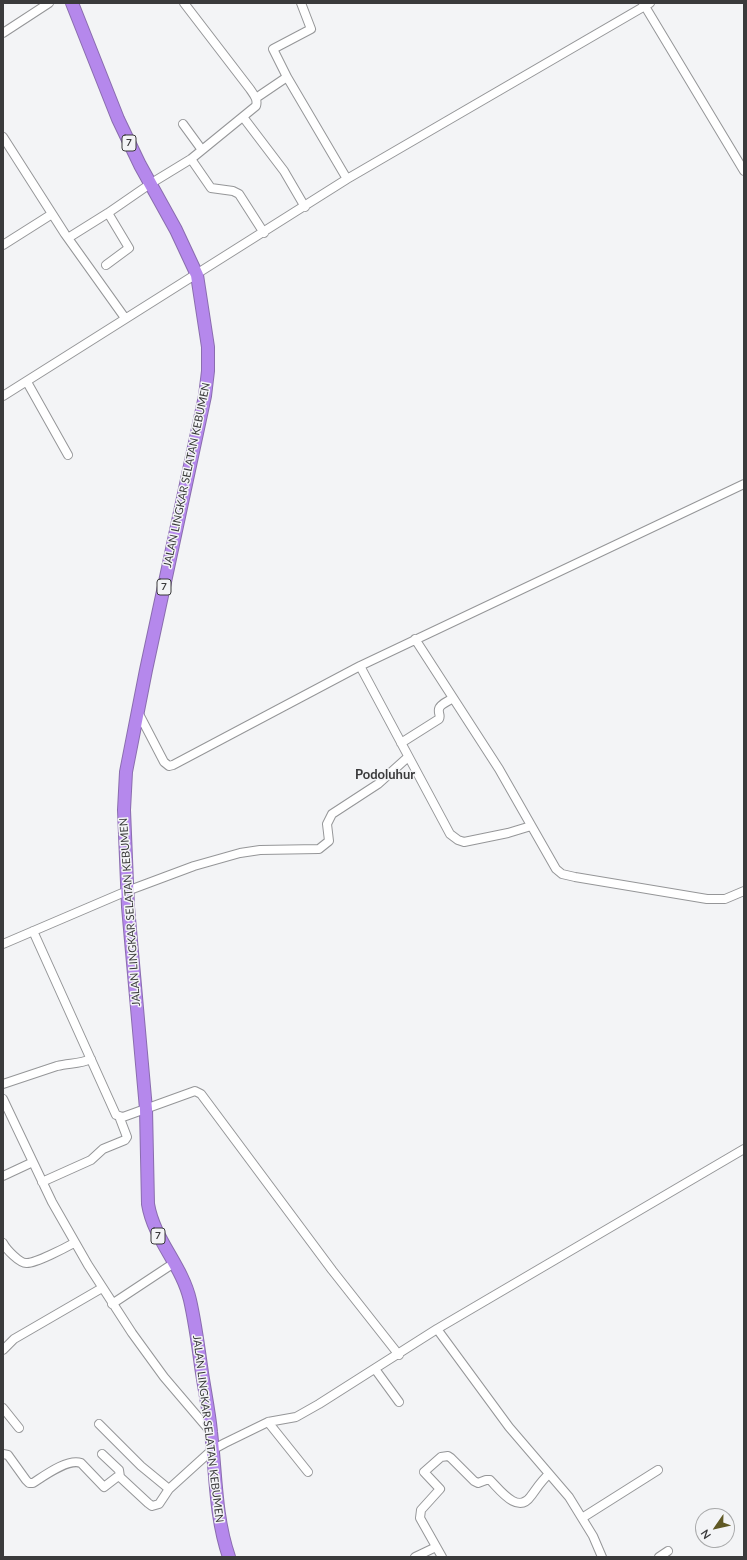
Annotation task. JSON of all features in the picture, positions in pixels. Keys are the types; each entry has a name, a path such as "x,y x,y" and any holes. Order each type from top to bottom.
{"highway":[{"name":"JALAN LINGKAR SELATAN KEBUMEN","path":"72,3 118,119 150,184 176,230 198,278 208,347 208,371 205,396 126,772 124,803 128,907 146,1109 148,1204 150,1215 159,1237 179,1272 190,1298 211,1432 220,1524 229,1557"}],"street":[{"path":"3,33 49,3"},
{"path":"68,238 191,159 256,106 256,98 250,89 184,3"},
{"path":"301,3 311,29 273,50 287,77 347,179"},
{"path":"3,396 28,382 125,318 198,278 347,179 646,6 744,171"},
{"path":"256,98 287,77"},
{"path":"244,117 284,171 305,207"},
{"path":"183,124 202,150"},
{"path":"3,137 68,238 125,318"},
{"path":"191,159 211,188 233,191 239,194 264,233"},
{"path":"106,265 128,248 128,244 108,213"},
{"path":"3,245 52,214"},
{"path":"28,382 68,455"},
{"path":"138,712 164,762 169,766 173,765 414,639 744,484"},
{"path":"414,639 499,769 556,869 562,874 707,900 725,899 744,891"},
{"path":"360,666 400,743 449,832 454,838 464,842 508,833 531,826"},
{"path":"400,743 439,720 439,709 453,698"},
{"path":"3,944 35,934 127,892 194,866 240,853 260,850 319,848 329,841 327,824 332,814 378,784 408,757"},
{"path":"35,934 115,1113 119,1116 127,1137 125,1140 103,1149 91,1160 42,1182"},
{"path":"3,1084 70,1063 81,1063 91,1059"},
{"path":"119,1116 123,1117 195,1091 200,1094 332,1270 399,1355"},
{"path":"3,1099 42,1182 74,1243 102,1288 164,1377 211,1432"},
{"path":"102,1454 119,1470 120,1477 148,1503 152,1506 159,1504 169,1489 212,1450 243,1433 268,1422 296,1417 319,1404 399,1355 438,1329 744,1149"},
{"path":"3,1176 32,1162"},
{"path":"3,1243 9,1252 27,1264 74,1243"},
{"path":"112,1304 174,1263"},
{"path":"3,1350 14,1339 102,1288"},
{"path":"438,1329 509,1427 569,1497 593,1536 602,1557"},
{"path":"375,1369 399,1402"},
{"path":"3,1408 19,1428"},
{"path":"268,1422 308,1472"},
{"path":"99,1424 141,1466 169,1489"},
{"path":"3,1454 8,1455 29,1483 33,1483 65,1465 77,1462 81,1463 104,1487 117,1477 120,1477"},
{"path":"442,1557 420,1518 421,1510 440,1489 424,1472 441,1457 448,1456 452,1458 474,1481 478,1482 490,1480 514,1502 520,1504 526,1502 530,1498 542,1480 549,1474"},
{"path":"582,1518 658,1470"},
{"path":"415,1557 436,1547"},
{"path":"659,1557 668,1552"}],"district":[{"name":"Podoluhur","path":"385,775"}]}
